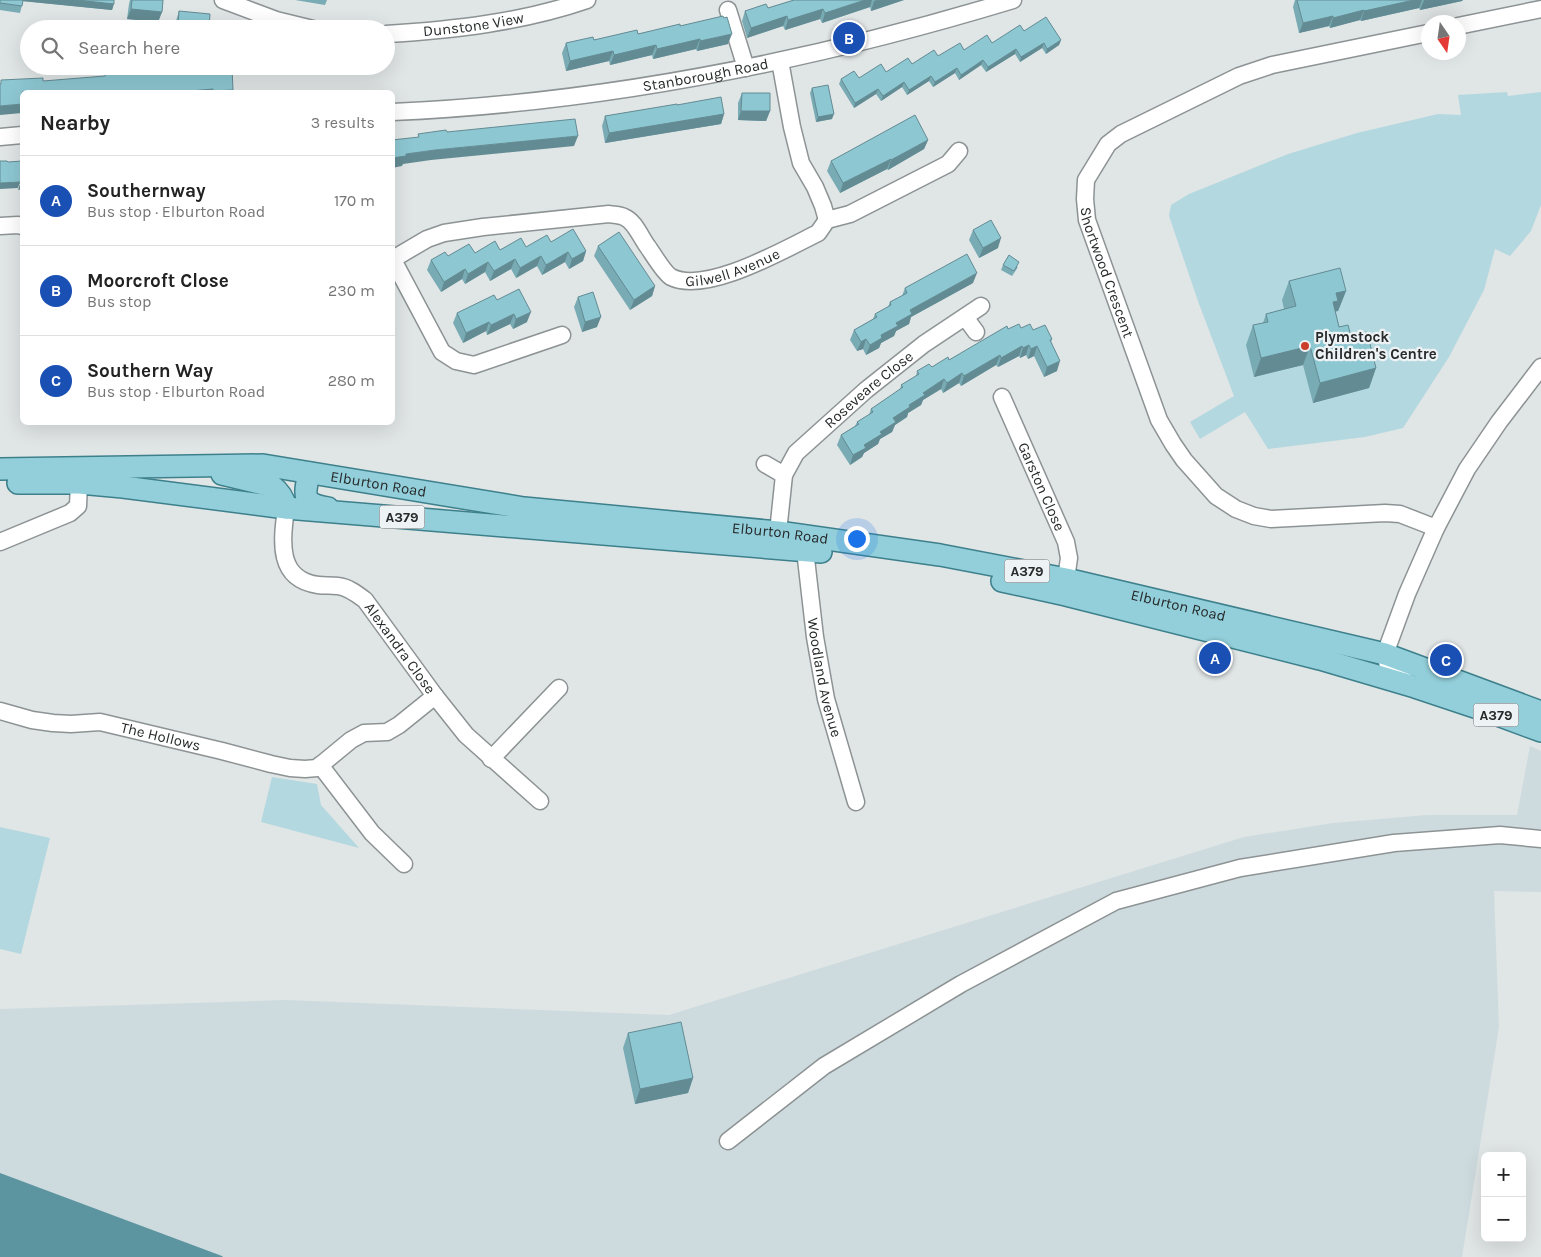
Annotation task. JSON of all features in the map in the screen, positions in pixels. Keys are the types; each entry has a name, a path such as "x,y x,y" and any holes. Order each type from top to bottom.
{"main road":[{"name":"Elburton Road","path":"0,469 263,465 524,508 778,532 940,555 1066,578 1385,654 1541,712"},
{"name":"A379","path":"190,466 272,486 284,500 286,508"},
{"name":"A379","path":"309,473 306,494 308,501 314,506 352,509 370,515"},
{"name":"Elburton Road","path":"0,483 79,483 286,508 805,550 938,569 1066,595 1320,659 1415,687 1541,731"}],"street":[{"path":"224,0 276,20"},
{"name":"Dunstone View","path":"395,34 426,32 498,22 560,9 587,0"},
{"name":"Stanborough Road","path":"395,112 527,102 599,93 746,68 955,18 1006,1"},
{"path":"1466,24 1541,9"},
{"path":"728,10 746,68"},
{"name":"Shortwood Crescent","path":"1421,34 1272,64 1239,76 1121,134 1108,144 1086,180 1084,199 1087,220 1159,420 1184,460 1216,496 1254,516 1271,519 1385,513 1400,514 1436,528"},
{"path":"780,61 792,127 801,163 820,200 827,220"},
{"path":"0,137 20,136"},
{"name":"Gilwell Avenue","path":"395,258 427,239 444,232 609,214 625,217 634,225 641,238 669,276 684,281 704,280 730,274 818,233 827,220 850,214 948,164 959,151"},
{"path":"0,226 20,226"},
{"path":"395,263 442,352 456,361 474,364 562,335"},
{"name":"Roseveare Close","path":"778,532 784,475 796,453 814,435 924,344 980,306"},
{"path":"965,317 976,332"},
{"path":"1415,687 1389,670 1385,654 1407,594 1436,528 1467,469 1499,422 1541,367"},
{"name":"Garston Close","path":"1002,397 1066,542 1069,558 1066,578"},
{"path":"765,464 784,475"},
{"path":"0,542 70,513 78,506 79,483"},
{"name":"Alexandra Close","path":"286,508 283,555 288,566 303,582 319,586 339,586 354,592 365,600 466,735 540,801"},
{"name":"Woodland Avenue","path":"805,550 815,637 826,699 856,802"},
{"path":"491,759 559,688"},
{"path":"404,864 372,834 320,765 351,740 364,733 387,732 399,725 435,696"},
{"name":"The Hollows","path":"0,712 52,723 100,722 290,768 317,768 320,765"},
{"path":"728,1141 824,1066 961,984 1116,901 1240,868 1394,843 1500,835 1541,839"}],"shaded area":[{"path":"1507,92 1508,96 1541,92 1541,205 1531,231 1510,256 1495,249 1484,290 1449,357 1403,428 1365,437 1268,449 1245,412 1200,439 1190,422 1234,396 1199,304 1169,216 1171,205 1189,194 1288,154 1357,133 1438,114 1461,115 1458,95"},
{"path":"1530,746 1541,751 1541,892 1494,891 1499,1027 1462,1257 0,1257 0,1009 286,1000 669,1015 1244,837 1333,823 1427,815 1517,815"},
{"path":"272,777 317,784 321,805 359,848 261,822"},
{"path":"0,827 50,838 21,954 0,949"},
{"path":"0,1173 222,1256 223,1257 0,1257"}],"building":[{"path":"0,0 23,0 22,6 0,3"},
{"path":"77,0 114,0 114,4"},
{"path":"132,0 163,0 162,12 131,9"},
{"path":"794,0 865,0 825,13 823,9 788,20 787,16 751,28 745,11 766,4 768,8"},
{"path":"1297,0 1414,0 1303,23"},
{"path":"179,11 210,14 210,20 178,20"},
{"path":"723,16 724,18 727,17 732,34 657,49 656,45 614,55 613,51 570,61 566,43 593,37 594,40 637,30 638,34"},
{"path":"1046,17 1061,40 1047,49 1044,43 1021,57 1016,49 988,67 983,60 961,75 957,68 935,82 931,76 909,90 904,82 883,96 878,89 855,103 841,79 854,71 859,78 881,64 886,72 908,58 912,64 934,50 938,56 960,43 964,50 987,35 992,43 1020,25 1024,31"},
{"path":"232,75 233,90 20,90 20,104 0,106 1,80 43,78 43,81 105,76"},
{"path":"828,85 834,114 818,117 812,88"},
{"path":"742,93 770,93 770,111 741,111"},
{"path":"721,97 724,114 609,133 605,116"},
{"path":"915,115 928,140 843,183 831,161"},
{"path":"575,119 578,136 435,150 395,158 395,140 419,137 418,134 446,130 447,132"},
{"path":"0,161 20,161 20,182 0,183"},
{"path":"991,220 1001,238 983,248 973,230"},
{"path":"573,229 586,251 572,259 568,252 546,265 541,256 520,268 515,259 494,271 488,262 468,274 465,269 444,282 431,260 445,252 448,256 469,244 475,253 495,241 500,250 521,238 526,247 547,235 551,242"},
{"path":"619,232 655,286 634,300 598,246"},
{"path":"967,254 977,273 910,310 912,314 896,323 898,326 881,335 882,338 870,345 866,339 861,342 854,330 877,317 875,314 891,305 890,302 907,293 905,288"},
{"path":"1009,255 1019,262 1014,271 1003,265"},
{"path":"1340,268 1346,291 1336,293 1338,301 1333,302 1339,327 1348,325 1351,336 1367,332 1376,368 1320,383 1310,346 1261,358 1253,325 1268,322 1266,314 1296,306 1289,281"},
{"path":"519,289 531,312 516,319 514,314 491,325 489,322 466,333 457,313 494,295 497,300"},
{"path":"593,292 601,317 585,322 578,297"},
{"path":"1019,324 1021,328 1030,324 1033,330 1045,325 1060,361 1047,367 1037,346 1031,349 1029,345 1023,348 1022,346 1001,358 1000,355 964,376 962,373 947,383 944,379 923,393 925,395 893,418 896,422 880,432 882,434 864,445 866,448 853,455 841,435 859,424 857,422 873,412 871,409 903,387 901,385 919,374 917,371 929,364 932,367 948,357 949,360 1007,326 1008,329"},
{"path":"681,1022 693,1078 640,1089 628,1033"}],"place":[{"name":"Moorcroft Close","path":"849,38"},
{"name":"Plymstock Children's Centre","path":"1305,346"},
{"name":"Southernway","path":"1215,658"},
{"name":"Southern Way","path":"1446,660"}]}
